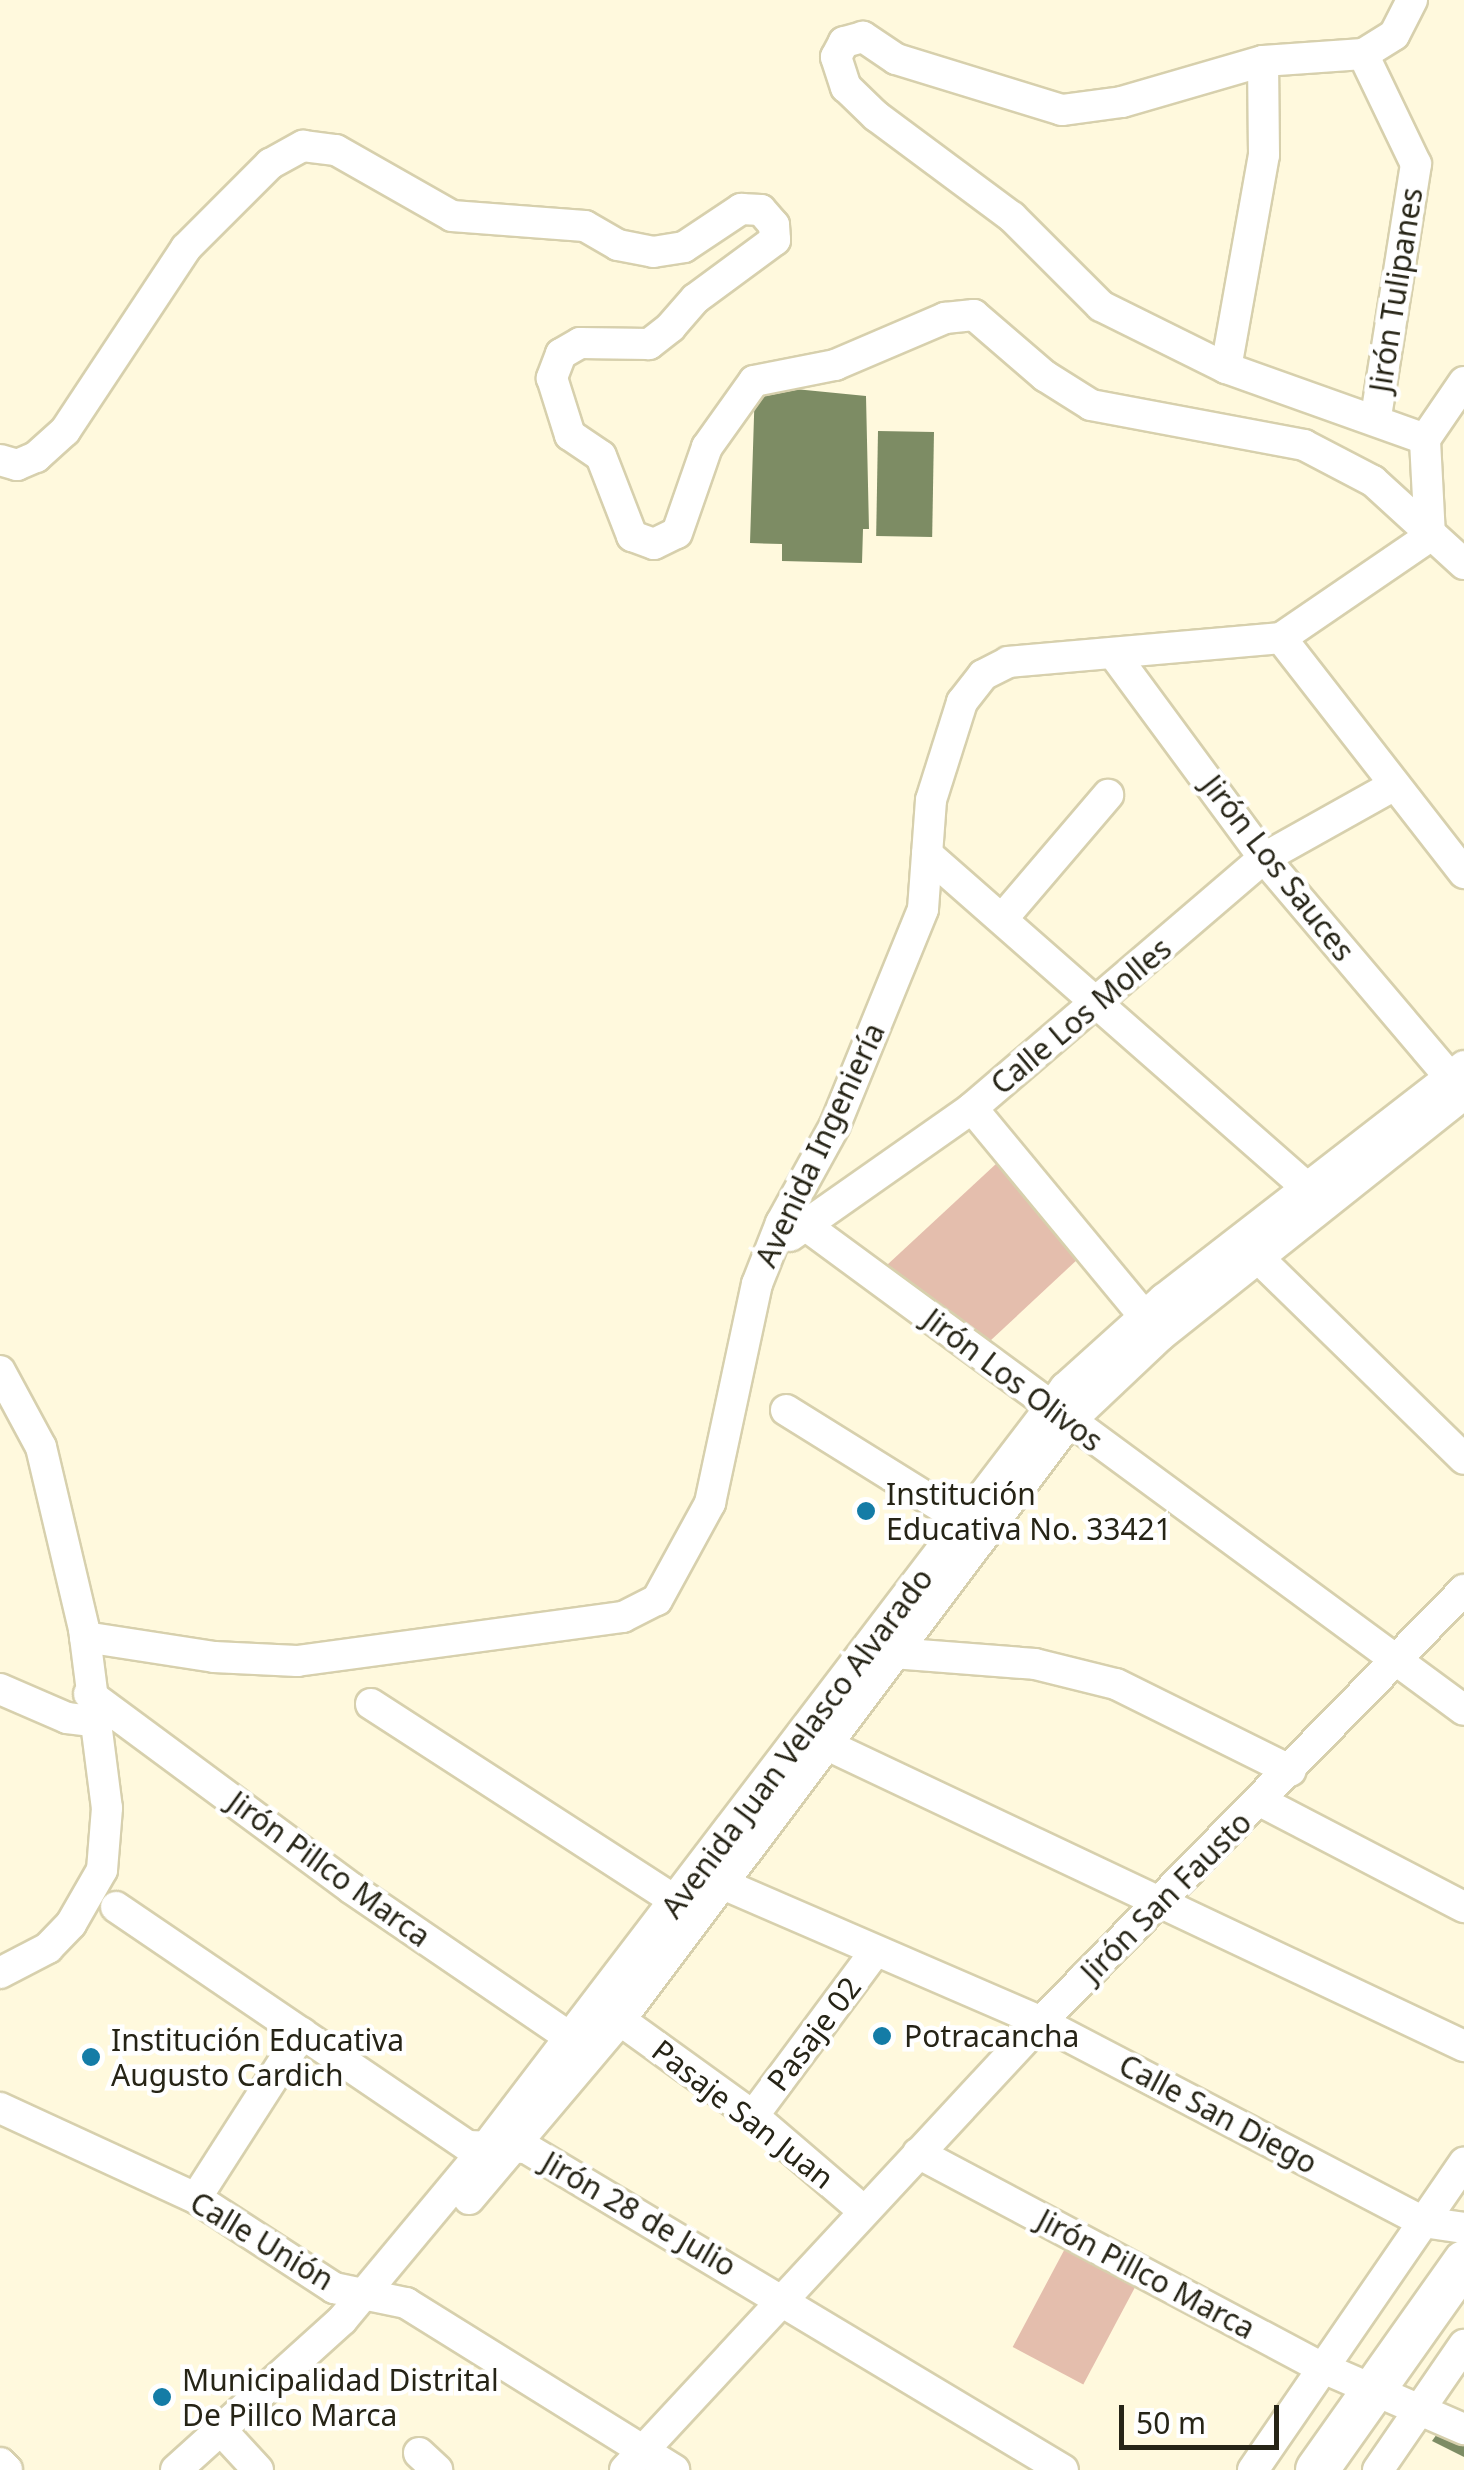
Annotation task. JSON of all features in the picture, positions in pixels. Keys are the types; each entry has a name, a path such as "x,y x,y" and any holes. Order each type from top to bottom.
{"highway":[{"path":"1317,2470 1464,2262"}],"street":[{"path":"1412,0 1394,36 1363,54 1263,60 1122,102 1062,110 896,59 863,37 844,42 836,57 846,86 876,116 1012,217 1101,306 1226,368 1376,418 1425,439"},
{"name":"Jirón Tulipanes","path":"1363,54 1416,164 1376,418"},
{"path":"1226,368 1264,154 1263,60"},
{"path":"0,460 18,465 65,431 186,248 270,164 303,146 336,150 452,216 585,226 618,245 653,252 684,247 741,210 762,210 774,225 775,240 695,298 649,344 580,343 561,354 552,378 570,435 601,456 632,536 654,544 677,534 707,446 754,380 834,365 946,318 974,315 1045,376 1091,405 1304,445 1373,481 1464,564"},
{"path":"1430,536 1425,439 1464,382"},
{"name":"Avenida Ingeniería","path":"84,1637 214,1657 297,1661 623,1617 658,1600 710,1504 757,1284 835,1125 923,909 941,768 962,702 983,675 1008,662 1281,638 1430,536"},
{"path":"1281,638 1391,786 1464,873"},
{"name":"Jirón Los Sauces","path":"1113,654 1264,858 1459,1079"},
{"name":"Calle Los Molles","path":"771,1249 972,1108 1101,1002 1264,858 1391,786"},
{"path":"1003,918 1108,794"},
{"path":"927,854 1101,1002 1306,1186"},
{"name":"Avenida Juan Velasco Alvarado","path":"813,1740 892,1653 1059,1414 1109,1378 1248,1248 1306,1186 1459,1079"},
{"name":"Avenida Juan Velasco Alvarado","path":"176,2470 217,2455 347,2342 372,2297 500,2147 620,2020 708,1880 813,1740 964,1521 1144,1316 1248,1248 1459,1079"},
{"path":"972,1108 1144,1316"},
{"name":"Jirón Los Olivos","path":"805,1225 1464,1710"},
{"path":"1248,1248 1464,1459"},
{"path":"0,1371 40,1447 84,1637 90,1708 108,1808 102,1870 71,1924 48,1948 0,1974"},
{"path":"786,1410 964,1521"},
{"name":"Jirón San Fausto","path":"634,2461 787,2301 864,2211 1041,2022 1262,1802 1464,1590"},
{"path":"892,1653 1035,1664 1116,1684 1291,1770"},
{"path":"0,1689 67,1718 90,1708"},
{"path":"371,1704 678,1902"},
{"name":"Jirón Pillco Marca","path":"90,1708 572,2039"},
{"path":"813,1740 1163,1900 1464,2046"},
{"path":"1262,1802 1464,1907"},
{"name":"Avenida Juan Velasco Alvarado","path":"500,2147 572,2039 678,1902 708,1880"},
{"name":"Calle San Diego","path":"708,1880 1041,2022 1423,2222 1464,2228"},
{"name":"Jirón 28 de Julio","path":"116,1907 468,2146 526,2148 1064,2470"},
{"name":"Pasaje 02","path":"753,2116 875,1952"},
{"name":"Pasaje San Juan","path":"620,2020 753,2116 864,2211"},
{"path":"196,2198 302,2033"},
{"name":"Calle Unión","path":"0,2108 196,2198 334,2288 406,2303 634,2461 674,2470"},
{"name":"Jirón Pillco Marca","path":"918,2154 1323,2368 1464,2429"},
{"path":"1253,2470 1464,2164"},
{"path":"1378,2470 1464,2345"},
{"path":"217,2455 258,2470"},
{"path":"0,2463 7,2470"}],"shaded area":[{"path":"997,1163 1079,1258 990,1341 887,1265"},
{"path":"1069,2241 1140,2279 1083,2385 1013,2347"}],"building":[{"path":"755,385 866,396 869,529 863,529 862,563 782,561 782,544 750,543"},
{"path":"878,431 934,432 932,537 876,536"},
{"path":"1442,2427 1464,2438 1464,2457 1432,2441"}],"place":[{"name":"Institución Educativa No. 33421","path":"866,1511"},
{"name":"Potracancha","path":"882,2036"},
{"name":"Institución Educativa Augusto Cardich","path":"91,2057"},
{"name":"Municipalidad Distrital De Pillco Marca","path":"162,2397"}]}
